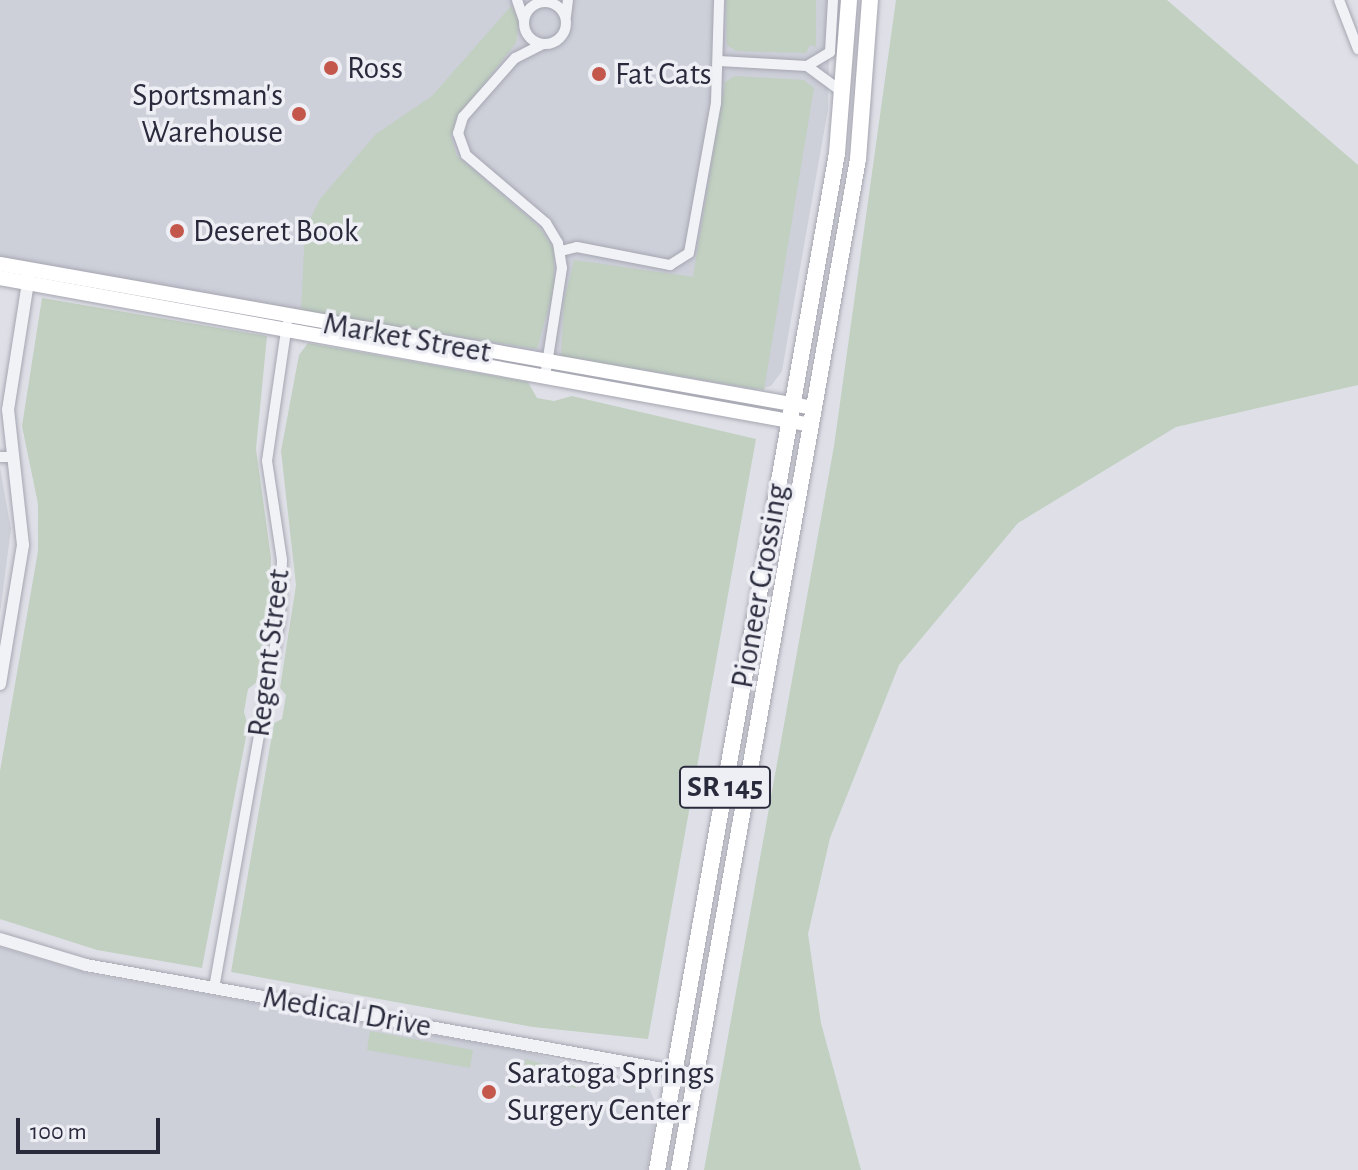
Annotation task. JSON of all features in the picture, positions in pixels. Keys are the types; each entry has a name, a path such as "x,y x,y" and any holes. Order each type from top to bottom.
{"highway":[{"name":"Pioneer Crossing","path":"657,1170 844,96 849,0"},
{"name":"Pioneer Crossing","path":"679,1170 863,124 870,0"}],"main road":[{"name":"Market Street","path":"0,264 29,279"},
{"name":"Market Street","path":"0,278 29,279 812,416"}],"street":[{"path":"517,0 531,38 543,44"},
{"path":"523,0 557,5 566,16"},
{"path":"546,370 561,251 546,223 466,155 458,139 463,117 515,58 562,36 568,0"},
{"path":"561,251 577,247 670,265 686,257 719,61 719,0"},
{"path":"807,66 830,52 833,0"},
{"path":"1339,0 1358,49"},
{"path":"515,58 524,23 544,1"},
{"path":"719,61 807,66 825,74 844,96"},
{"path":"0,684 23,545 6,457 9,398 29,279"},
{"name":"Regent Street","path":"214,988 280,617 282,560 267,461 287,324"},
{"name":"Medical Drive","path":"0,939 86,965 696,1075"}],"shaded area":[{"path":"0,0 830,0 828,109 782,371 771,386 756,390 0,259"},
{"path":"0,468 11,529 0,613"},
{"path":"0,947 90,974 523,1051 635,1080 650,1090 657,1107 647,1170 0,1170"}],"green space":[{"path":"726,0 816,0 816,47 810,45 806,53 736,51 727,45"},
{"path":"896,0 1167,0 1358,165 1358,385 1176,427 1018,523 899,665 830,838 808,934 821,1023 861,1170 704,1170 834,446"},
{"path":"511,6 519,21 516,43 456,119 451,137 457,156 538,226 554,249 554,288 537,349 301,311 305,230 320,199 376,134 432,96"},
{"path":"735,76 804,80 814,88 764,390 561,356 564,301 574,260 693,277 725,82"},
{"path":"42,298 267,336 256,449 271,558 270,601 256,683 248,689 244,712 248,726 202,968 97,950 0,919 0,771 38,551 38,504 22,426"},
{"path":"308,343 528,382 537,398 554,401 572,396 756,439 648,1039 533,1027 231,972 274,723 282,719 286,695 280,688 296,585 281,451 299,355"},
{"path":"370,1031 473,1050 470,1068 367,1050"},
{"path":"526,1059 579,1076 576,1088 522,1077"}],"place":[{"name":"Ross","path":"331,68"},
{"name":"Fat Cats","path":"599,74"},
{"name":"Sportsman's Warehouse","path":"299,114"},
{"name":"Deseret Book","path":"177,231"},
{"name":"Saratoga Springs Surgery Center","path":"489,1092"}]}
